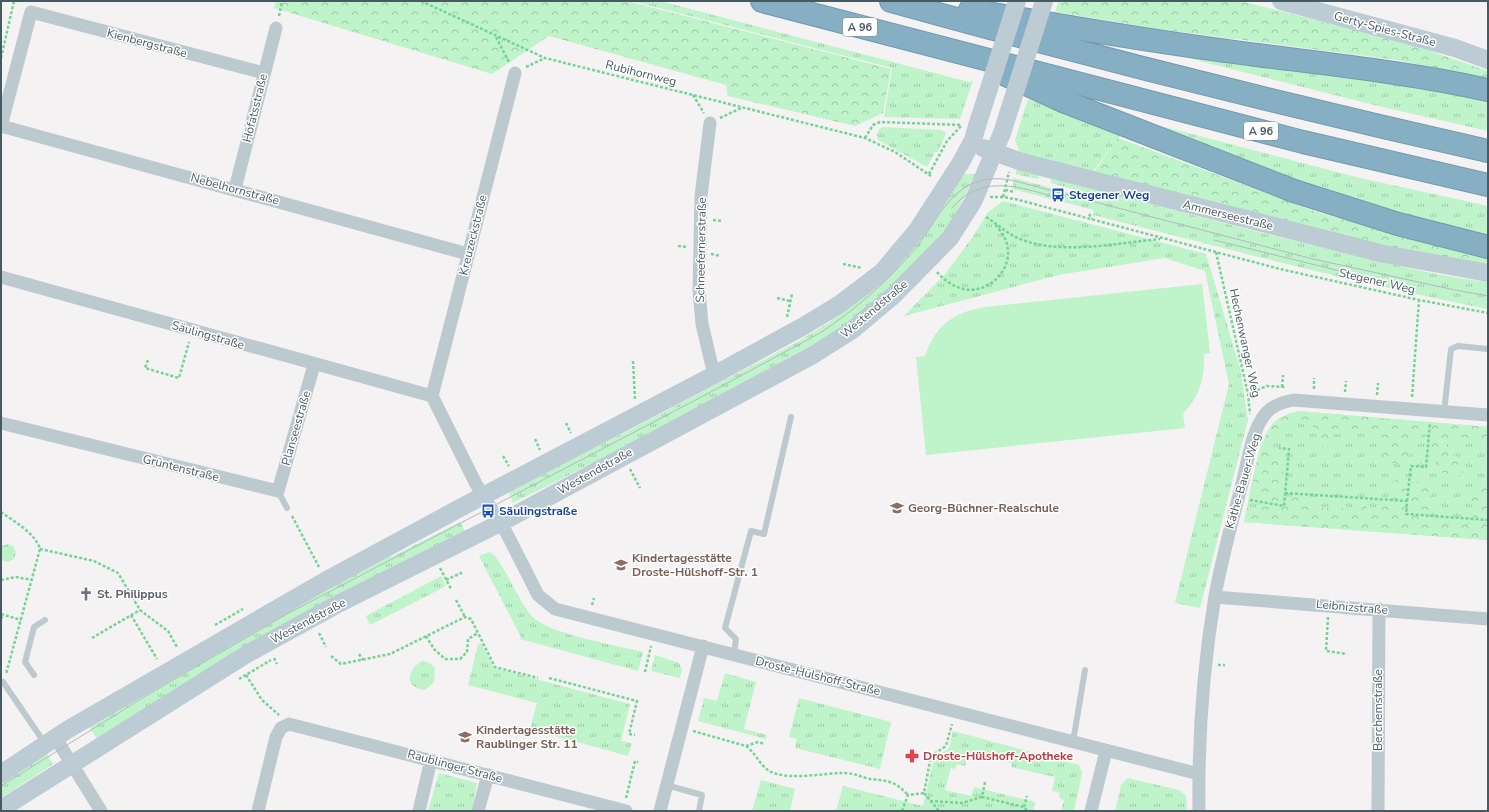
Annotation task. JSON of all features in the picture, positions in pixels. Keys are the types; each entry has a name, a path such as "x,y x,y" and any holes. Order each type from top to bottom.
{"highway":[{"name":"A 96","path":"762,1 1303,142 1488,185"},
{"path":"891,1 1316,112 1488,151"},
{"path":"919,1 1112,35 1353,68 1462,84 1488,90"},
{"path":"959,52 1063,101 1294,191 1398,224 1488,246"}],"main road":[{"name":"Westendstraße","path":"1,774 50,740 325,581 487,502 714,375 802,328 840,304 882,272 918,230 960,164 967,133 1017,1"},
{"name":"Westendstraße","path":"1,809 247,654 336,605 500,523 813,355 851,330 894,295 950,238 973,202 1002,133 1044,1"},
{"name":"Gerty-Spies-Straße","path":"1281,1 1455,48 1488,60"},
{"name":"Ammerseestraße","path":"967,133 988,151 1022,162 1384,254 1488,273"}],"street":[{"name":"Kienbergstraße","path":"1,126 31,12 264,73"},
{"name":"Höfatsstraße","path":"235,189 276,28"},
{"name":"Kreuzeckstraße","path":"432,396 515,73"},
{"name":"Schneefernerstraße","path":"710,123 701,196 699,291 702,324 714,375"},
{"name":"Nebelhornstraße","path":"1,126 468,254"},
{"name":"Säulingstraße","path":"1,278 314,365 432,396"},
{"name":"Planseestraße","path":"278,491 314,365"},
{"path":"432,396 487,502"},
{"name":"Käthe-Bauer-Weg","path":"1199,811 1202,700 1215,597 1226,543 1254,438 1262,418 1268,411 1284,401 1293,400 1488,415"},
{"name":"Grüntenstraße","path":"1,424 278,491"},
{"name":"Droste-Hülshoff-Straße","path":"487,502 500,523 536,591 548,605 562,612 703,646 1199,774"},
{"name":"Leibnizstraße","path":"1215,597 1488,619"},
{"name":"Berchemstraße","path":"1378,609 1378,811"},
{"path":"660,811 703,646"},
{"path":"258,811 276,737 284,725"},
{"name":"Raublinger Straße","path":"284,725 296,725 624,810"},
{"path":"50,740 72,764 101,811"},
{"path":"1091,811 1106,750"},
{"path":"419,811 431,760"},
{"path":"478,811 488,775"}],"lane":[{"path":"1438,411 1451,349 1458,346 1488,349"},
{"path":"734,654 736,639 725,628 751,531 764,534 791,417"},
{"path":"278,491 287,508"},
{"path":"34,675 25,662 34,627 45,620"},
{"path":"1073,742 1085,670"},
{"path":"3,682 50,740"},
{"path":"666,785 702,795 699,811"}],"path":[{"path":"1,58 14,1"},
{"name":"Rubihornweg","path":"421,1 545,58 865,138 895,152 930,175 947,141 967,133"},
{"path":"495,36 515,73 545,58"},
{"path":"865,138 872,125 880,122 967,133"},
{"path":"1005,190 1015,192"},
{"name":"Stegener Weg","path":"984,198 1003,197 1280,269 1419,300 1488,313"},
{"path":"1089,214 1093,220"},
{"path":"986,217 1014,236 1031,243 1064,248 1163,239"},
{"path":"935,271 951,284 966,289 981,288 999,277 1006,264 1008,250 1006,240 992,221"},
{"name":"Hechenwanger Weg","path":"1216,252 1248,394 1254,438"},
{"path":"843,264 866,268 859,273"},
{"path":"792,294 786,321 793,317"},
{"path":"777,298 790,301"},
{"path":"1411,409 1419,300"},
{"path":"148,360 145,368 179,378 193,331"},
{"path":"633,361 635,400"},
{"path":"1282,387 1283,375"},
{"path":"628,404 642,396"},
{"path":"1438,411 1426,467 1410,466 1406,514 1488,520"},
{"path":"566,423 572,434"},
{"path":"565,437 579,430"},
{"path":"535,439 540,450"},
{"path":"534,453 547,447"},
{"path":"1238,498 1284,506 1289,449 1279,448"},
{"path":"503,456 509,467"},
{"path":"504,469 515,463"},
{"name":"Westendstraße","path":"628,467 640,488"},
{"path":"1285,493 1407,501"},
{"path":"287,508 319,567"},
{"path":"1,512 26,530 38,542 40,549 3,682"},
{"path":"40,549 94,561 109,567 118,573 140,610 168,632 177,647"},
{"path":"313,570 326,563"},
{"path":"442,572 451,589"},
{"path":"446,580 461,573 461,575"},
{"path":"1,580 16,577 32,580"},
{"path":"456,600 465,617"},
{"path":"212,627 246,607"},
{"path":"92,638 140,610"},
{"path":"1,620 2,614 21,620"},
{"path":"131,615 157,659"},
{"path":"331,656 341,664 390,654 401,647 465,617 470,618 476,616"},
{"path":"1328,616 1326,651 1347,654"},
{"path":"470,618 495,667 538,678"},
{"path":"433,628 434,632"},
{"path":"319,633 326,647"},
{"path":"426,636 434,649 446,659 460,659 467,652 468,639 478,633"},
{"path":"645,672 654,634"},
{"path":"170,651 184,643"},
{"path":"486,649 491,646"},
{"path":"359,654 363,660"},
{"path":"150,663 164,655"},
{"name":"Westendstraße","path":"274,658 277,664"},
{"path":"528,676 529,671"},
{"path":"246,675 262,700 277,712 284,725"},
{"path":"550,678 564,680 638,699 629,734 635,735"},
{"path":"939,811 924,793 931,756 946,746 955,711"},
{"path":"681,728 746,746 753,751 765,769 773,773 784,776 845,773 857,774 871,780 880,780 898,784 908,795"},
{"path":"746,746 754,742 765,744"},
{"path":"624,810 635,761 638,762"},
{"path":"982,797 985,782"},
{"path":"908,795 924,793"},
{"path":"902,811 908,795"},
{"path":"1024,807 1027,796"},
{"path":"930,801 962,803 982,797 1024,807 1027,811"}],"green space":[{"path":"276,1 627,1 891,69 883,113 855,126 728,96 726,85 549,36 492,74 274,8"},
{"path":"632,1 660,1 969,82 973,80 960,119 884,117 892,68"},
{"path":"1059,1 1240,1 1401,41 1488,71 1488,79 1397,60 1159,29 1055,12"},
{"path":"1168,53 1438,88 1488,98 1488,131 1378,106"},
{"path":"1028,99 1122,133 1091,174 1020,153 1015,140"},
{"path":"883,127 942,130 946,133 938,152 935,152 927,167 878,140 877,135 879,129"},
{"path":"1165,127 1360,178 1488,206 1488,239 1327,193 1163,130"},
{"path":"1118,138 1317,212 1436,245 1488,256 1488,267 1388,248 1094,172"},
{"path":"1017,169 1328,249 1428,272 1488,282 1488,309 1339,277 1093,215 1094,210 1012,189 1014,178 1098,200 1099,196 1051,183 1051,179 1039,176 1038,179 1015,174"},
{"path":"961,174 976,174 953,218 943,232 904,277 848,325 588,468 587,466 513,503 508,490 626,432 797,342 843,312"},
{"path":"1003,201 1206,254 1240,368 1248,420 1200,608 1175,603 1229,384 1205,271 1165,258 1058,275 904,316 946,273 972,238 988,212"},
{"path":"1202,284 1210,353 1204,354 1204,371 1200,386 1194,400 1183,414 1185,428 926,455 916,357 925,356 934,336 940,328 954,317 985,307"},
{"path":"1298,411 1488,427 1488,540 1244,522 1254,471 1266,434 1276,420"},
{"path":"1298,411 1488,427 1488,441 1486,443 1478,444 1464,437 1446,444 1449,454 1463,458 1463,472 1458,477 1452,477 1441,471 1430,456 1431,445 1425,441 1416,440 1410,446 1409,458 1404,465 1389,462 1385,459 1382,446 1376,435 1363,426 1351,434 1334,434 1330,446 1324,448 1311,424 1298,424 1271,437 1269,449 1284,460 1281,496 1307,498 1310,505 1321,508 1331,508 1331,503 1336,501 1342,503 1343,509 1357,510 1359,503 1366,504 1367,511 1381,511 1384,504 1391,501 1392,482 1402,477 1409,482 1430,480 1432,486 1426,521 1448,525 1471,524 1473,522 1471,491 1473,485 1487,483 1488,540 1244,522 1247,508 1260,508 1264,505 1251,492 1262,442 1274,423 1285,416"},
{"path":"460,522 466,533 97,739 87,724 259,626 390,555 391,557"},
{"path":"8,544 14,547 16,553 14,559 8,562 1,560 1,546"},
{"path":"489,552 494,555 499,562 523,604 535,619 544,625 571,635 643,652 638,671 520,639 521,637 479,556"},
{"path":"441,576 446,586 370,625 366,616"},
{"path":"481,643 494,668 630,704 621,741 632,743 628,756 530,729 537,703 468,685 478,645"},
{"path":"655,655 679,663 682,669 680,678 651,671"},
{"path":"422,661 430,663 435,668 434,682 425,690 413,686 410,678 410,674 413,669"},
{"path":"725,673 756,682 744,729 767,735 766,739 698,721 704,698 717,701"},
{"path":"799,698 891,722 880,769 795,748 797,739 789,737"},
{"path":"953,731 1079,765 1082,773 1074,811 1061,811 1064,800 1059,798 1060,793 1052,791 1055,777 1011,767 1012,763 969,753 965,766 957,764 955,769 951,768 945,790 971,796 974,787 1035,802 1033,811 836,811 843,786 923,806 934,758 949,748"},
{"path":"46,752 53,764 1,798 1,782"},
{"path":"439,773 477,783 472,811 428,811"},
{"path":"1128,778 1179,790 1186,796 1187,811 1115,811 1121,785"},
{"path":"761,780 795,789 790,811 752,811"}],"tram line":[{"path":"1,786 149,694 287,614 707,394 820,333 859,304 883,283 922,241 938,216 957,194 969,185 981,181 992,179 1011,180 1313,259 1488,296"},
{"path":"952,208 964,197 977,190 991,186 1019,188 1063,199"},
{"path":"1214,240 1340,271"}],"place":[{"name":"Stegener Weg","path":"1058,195"},
{"name":"Georg-Büchner-Realschule","path":"897,508"},
{"name":"Säulingstraße","path":"488,511"},
{"name":"Kindertagesstätte Droste-Hülshoff-Str. 1","path":"621,565"},
{"name":"St. Philippus","path":"86,594"},
{"name":"Kindertagesstätte Raublinger Str. 11","path":"465,737"},
{"name":"Droste-Hülshoff-Apotheke","path":"912,756"}]}
